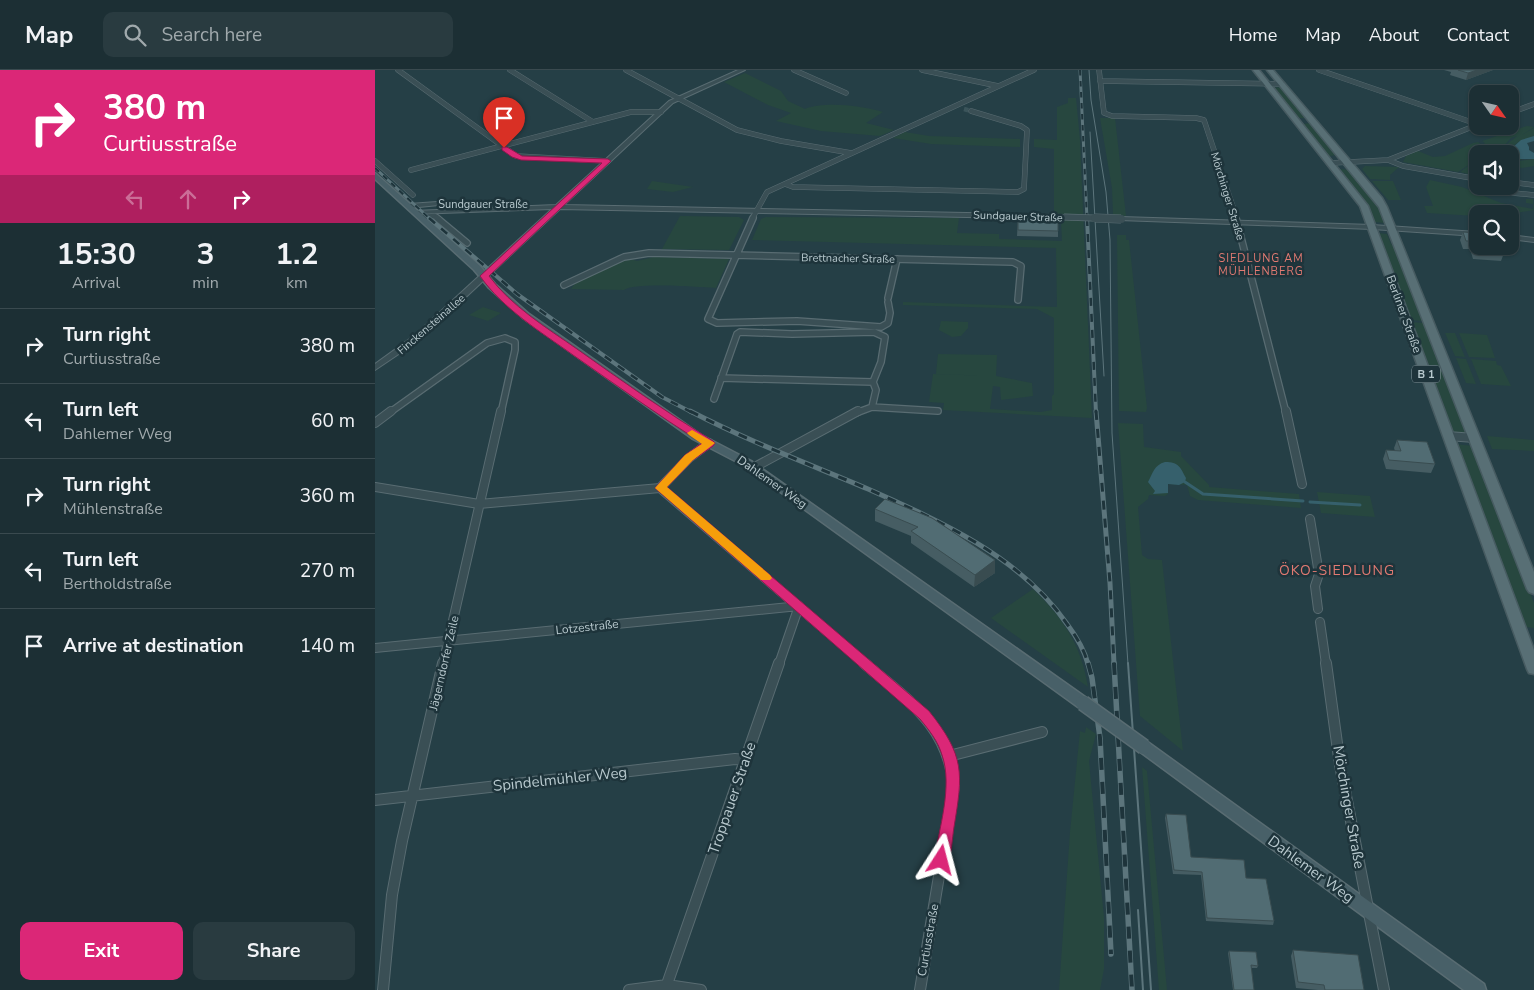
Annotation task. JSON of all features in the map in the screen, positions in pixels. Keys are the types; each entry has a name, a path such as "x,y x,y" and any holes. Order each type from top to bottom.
{"main road":[{"name":"Berliner Straße","path":"1256,70 1362,202 1534,669"},
{"name":"Berliner Straße","path":"1270,70 1379,200 1534,590"},
{"name":"Dahlemer Weg","path":"376,178 484,276 491,286 552,336 663,414 753,468 1083,703 1477,990"}],"street":[{"path":"398,70 515,156 521,158 608,161"},
{"path":"510,70 593,122"},
{"path":"626,70 730,127 781,141 851,154"},
{"name":"Finckensteinallee","path":"375,368 418,337 661,112 679,99 742,70"},
{"path":"794,70 846,93"},
{"path":"922,70 997,86"},
{"path":"897,259 888,300 890,313 888,323 881,327 803,321 713,322 708,318 755,212 767,192 1033,70"},
{"path":"1099,70 1100,81 1281,84"},
{"path":"1319,70 1469,121"},
{"name":"Mörchinger Straße","path":"1100,81 1103,111 1107,115 1203,120 1238,223 1274,365 1289,415 1302,484"},
{"path":"1519,110 1534,104"},
{"path":"954,106 964,109"},
{"path":"411,170 637,111 661,112"},
{"path":"785,184 793,187 1018,192 1024,189 1027,130 1021,126 971,111"},
{"path":"1331,163 1387,160 1469,127"},
{"path":"1387,160 1403,166 1469,178"},
{"path":"375,161 413,195"},
{"path":"375,171 384,168"},
{"path":"1519,182 1534,185"},
{"path":"389,188 401,185"},
{"path":"1519,194 1534,196"},
{"name":"Sundgauer Straße","path":"409,206 547,204 558,207"},
{"name":"Sundgauer Straße","path":"418,215 473,209 541,209 558,207 755,212 888,212 1372,227 1469,233"},
{"name":"Dahlemer Weg","path":"418,215 435,216 467,243"},
{"path":"1519,238 1534,240"},
{"name":"Brettnacher Straße","path":"564,284 623,257 649,253 1013,262 1021,266 1018,300"},
{"path":"714,399 737,334 740,332 792,334 874,332 885,337 881,362 873,382 876,390 872,407"},
{"name":"Jägerndorfer Zeile","path":"375,423 481,346 492,340 503,338 512,339 515,342 516,348 479,504 392,895 383,990"},
{"path":"721,378 873,382"},
{"path":"753,468 849,415 872,407 938,411"},
{"path":"1448,436 1474,438"},
{"path":"375,487 479,504 660,488 689,458 709,443"},
{"name":"Curtiusstraße","path":"660,488 925,715 939,734 949,756 954,786 919,990"},
{"path":"1310,519 1319,574 1315,586 1318,609"},
{"name":"Lotzestraße","path":"375,648 799,606"},
{"name":"Troppauer Straße","path":"666,988 799,606"},
{"name":"Mörchinger Straße","path":"1320,622 1340,765 1384,990"},
{"path":"949,756 1042,732"},
{"name":"Spindelmühler Weg","path":"375,800 735,759 745,760"},
{"path":"629,990 666,988 701,990"}],"green space":[{"path":"745,73 781,91 788,101 805,109 823,105 844,105 883,112 866,123 894,130 880,136 821,131 776,121 791,113 768,105 724,82"},
{"path":"1281,87 1307,118 1297,118 1273,88"},
{"path":"1068,98 1076,98 1080,140 1092,418 943,410 944,403 929,402 933,374 993,376 936,374 938,354 997,355 996,376 1032,383 1033,396 1001,400 1000,387 993,386 990,409 1041,412 1052,410 1052,396 1054,394 1054,318 1037,309 903,305 903,302 1057,307 1056,248 752,240 761,219 766,217 959,218 957,233 999,234 999,239 1062,241 1061,221 1054,215 1054,149 1034,147 1034,139 1057,140 1057,107 1068,103"},
{"path":"1100,118 1115,118 1126,216 1113,215 1112,188"},
{"path":"1311,123 1338,155 1328,156 1302,124"},
{"path":"1527,126 1534,127 1522,135 1534,128 1534,136 1514,145 1506,145 1517,136 1511,138 1505,145 1482,145 1485,143 1482,141 1500,135 1519,135 1519,129"},
{"path":"905,132 929,136 1020,139 1020,147 931,144 893,138"},
{"path":"1478,142 1482,145 1469,145 1469,165 1458,172 1403,162 1406,156 1418,151 1433,157 1445,156 1473,143"},
{"path":"1534,159 1534,166 1519,167 1519,161"},
{"path":"1469,165 1469,174 1460,172"},
{"path":"1365,166 1399,167 1390,175 1390,180 1370,179 1362,169"},
{"path":"1339,169 1351,170 1379,206 1385,223 1374,222 1365,201"},
{"path":"1430,180 1462,187 1469,190 1469,195 1482,195 1512,205 1469,205 1469,216 1427,213 1424,206 1433,206 1426,187"},
{"path":"652,181 693,187 673,192 647,189"},
{"path":"1372,181 1393,181 1401,200 1388,200"},
{"path":"1526,199 1533,199 1534,210 1519,212 1519,206 1533,209 1533,204 1526,203"},
{"path":"680,216 739,217 744,220 729,250 662,249"},
{"path":"1378,233 1387,234 1395,248 1424,321 1410,320"},
{"path":"1117,235 1126,235 1126,240 1129,240 1146,412 1119,411"},
{"path":"654,257 729,259 716,288 640,286 624,290 571,289 576,282 627,258 637,261"},
{"path":"483,307 501,313 488,321 469,315"},
{"path":"941,321 968,322 968,328 961,336 952,337 939,330"},
{"path":"1410,322 1425,323 1467,434 1451,432"},
{"path":"1445,333 1455,333 1465,357 1455,356"},
{"path":"1459,333 1487,335 1495,358 1469,357"},
{"path":"1456,358 1466,359 1476,384 1466,383"},
{"path":"1471,359 1496,361 1497,365 1501,366 1511,386 1481,384"},
{"path":"1118,423 1143,424 1144,447 1181,452 1181,456 1209,487 1299,494 1301,508 1198,500 1190,496 1187,485 1168,484 1168,494 1165,496 1149,495 1148,499 1138,507 1142,555 1148,559 1162,560 1183,751 1140,716"},
{"path":"1487,436 1534,440 1534,451 1492,449"},
{"path":"1455,444 1473,446 1534,603 1534,628 1525,627"},
{"path":"1317,492 1370,496 1375,517 1321,513"},
{"path":"1033,589 1062,621 1069,633 1081,658 1088,687 991,618"},
{"path":"1086,727 1096,734 1089,761 1104,918 1104,969 1100,990 1059,990 1070,832 1080,731 1085,733"},
{"path":"1142,767 1147,771 1167,990 1159,990"}],"water":[{"path":"1534,136 1534,141 1527,143 1529,150 1534,153 1534,159 1519,158 1519,145 1515,145 1521,140"},
{"path":"1165,462 1179,466 1186,478 1185,482 1179,485 1168,484 1168,493 1153,494 1155,491 1148,482 1156,467"}],"building":[{"path":"1458,70 1477,70 1468,73"},
{"path":"1018,218 1058,219 1058,231 1018,230"},
{"path":"1463,232 1469,232 1469,241 1466,241"},
{"path":"1397,440 1427,442 1435,464 1389,460 1386,450 1401,451"},
{"path":"885,499 932,518 995,560 975,575 911,531 918,527 875,509"},
{"path":"1166,814 1186,815 1191,857 1244,860 1246,878 1266,879 1274,921 1207,918 1202,872 1174,870"},
{"path":"1293,950 1358,955 1364,990 1325,990 1324,985 1298,982"},
{"path":"1229,951 1256,952 1258,966 1251,965 1254,990 1234,990"}],"waterway":[{"path":"1185,482 1203,494 1303,501"},
{"path":"1310,502 1360,505"}],"tunnel":[{"path":"964,109 971,111"}],"tram line":[{"path":"1089,70 1091,100 1106,192 1110,240 1112,433 1128,664"},
{"path":"1090,132 1104,376"},
{"path":"1128,663 1151,990"},
{"path":"1138,910 1143,990"}],"railway":[{"path":"1080,70 1087,219"},
{"path":"375,168 430,219"},
{"path":"429,218 517,294 662,397 693,413"},
{"path":"1087,218 1096,413"},
{"path":"690,411 756,442 895,501 977,543 1027,579 1048,600 1077,638 1088,664"},
{"path":"1096,411 1110,583 1114,664"},
{"path":"1088,663 1092,678 1100,738 1111,954"},
{"path":"1114,663 1132,990"}],"slow traffic":[{"path":"692,433 709,443 689,458 660,488 766,578"}],"district":[{"name":"SIEDLUNG AM MÜHLENBERG","path":"1261,264"},
{"name":"ÖKO-SIEDLUNG","path":"1337,570"}],"route":[{"path":"504,148 521,158 608,161 484,276 491,286 552,336 663,414 709,443 689,458 660,488 925,715 939,734 949,756 953,771 954,786 941,860"}]}
